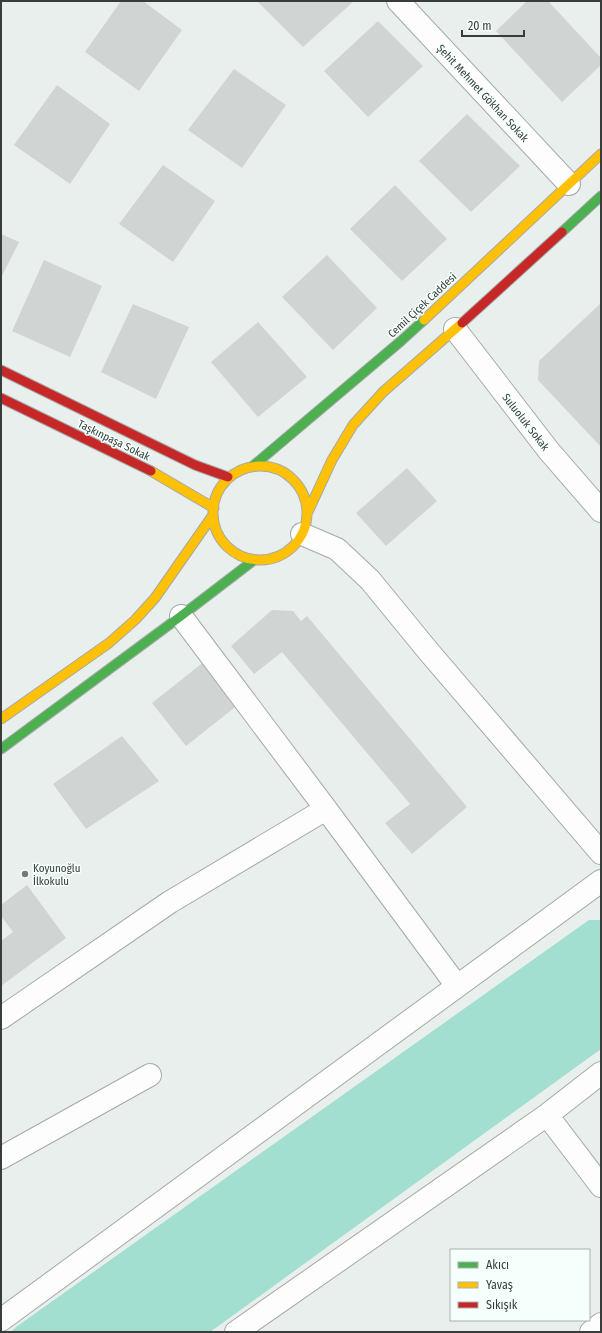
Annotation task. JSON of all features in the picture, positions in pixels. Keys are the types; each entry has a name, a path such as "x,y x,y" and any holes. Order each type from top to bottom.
{"street":[{"name":"Şehit Mehmet Gökhan Sokak","path":"398,1 569,184"},
{"name":"Cemil Çiçek Caddesi","path":"253,466 401,342 601,154"},
{"path":"305,524 306,501 300,488 292,477 280,470 267,466 253,466 240,470 228,477 220,488 214,501 213,511 215,528 221,540 230,549 241,556 254,560 268,559 282,554 294,546 305,524 332,460 353,425 383,392 455,329 601,196"},
{"name":"Suluoluk Sokak","path":"455,329 549,451 601,511"},
{"path":"1,370 195,465 228,477"},
{"name":"Taşkınpaşa Sokak","path":"4,404 161,476 213,511"},
{"path":"1,720 109,643 135,620 155,598 213,511"},
{"path":"305,524 336,549 370,580 429,652 601,853"},
{"path":"1,749 254,560"},
{"path":"181,616 457,986"},
{"path":"1,1018 170,902 326,809"},
{"path":"1,1320 601,881"},
{"path":"244,1330 547,1115 601,1073"},
{"path":"1,1158 150,1075"},
{"path":"547,1115 601,1186"},
{"path":"591,1332 601,1324"}],"green space":[{"path":"589,920 601,920 601,1049 210,1332 11,1332 16,1327"}],"building":[{"path":"121,1 143,1 182,30 139,91 85,52"},
{"path":"257,1 354,1 303,47"},
{"path":"527,1 548,1 601,58 601,65 562,102 496,31"},
{"path":"378,21 423,66 368,117 324,71"},
{"path":"234,69 286,105 242,168 188,130"},
{"path":"57,85 110,124 70,184 14,145"},
{"path":"467,114 520,166 471,212 419,161"},
{"path":"163,165 215,201 173,262 119,224"},
{"path":"395,185 447,239 402,281 350,229"},
{"path":"1,234 19,242 1,278"},
{"path":"327,255 377,308 333,350 282,297"},
{"path":"44,260 102,286 70,357 12,331"},
{"path":"601,303 601,447 538,380 539,361"},
{"path":"133,304 189,327 156,399 101,372"},
{"path":"258,322 307,377 258,417 211,362"},
{"path":"407,468 437,501 386,546 356,513"},
{"path":"272,610 293,611 301,621 307,616 467,807 412,854 385,823 410,804 282,652 254,674 231,646"},
{"path":"205,661 239,704 186,746 152,703"},
{"path":"122,736 159,781 86,829 53,784"},
{"path":"27,885 66,938 1,986 1,941 13,932 1,916 1,905"}],"traffic: fast":[{"path":"562,232 601,196"},
{"path":"253,466 424,320"},
{"path":"1,749 254,560"}],"traffic: slow":[{"path":"424,320 601,154"},
{"path":"307,514 332,460 353,425 383,392 462,323"},
{"path":"260,466 278,470 293,480 303,495 307,513 303,531 293,546 278,556 260,560 242,556 227,546 217,531 213,513 217,495 227,480 242,470 260,466"},
{"path":"151,471 214,508"},
{"path":"1,719 109,643 135,620 155,598 213,515"}],"traffic: jam":[{"path":"462,323 562,232"},
{"path":"1,370 195,465 228,477"},
{"path":"1,398 151,471"}],"place":[{"name":"Koyunoğlu İlkokulu","path":"25,874"}]}
